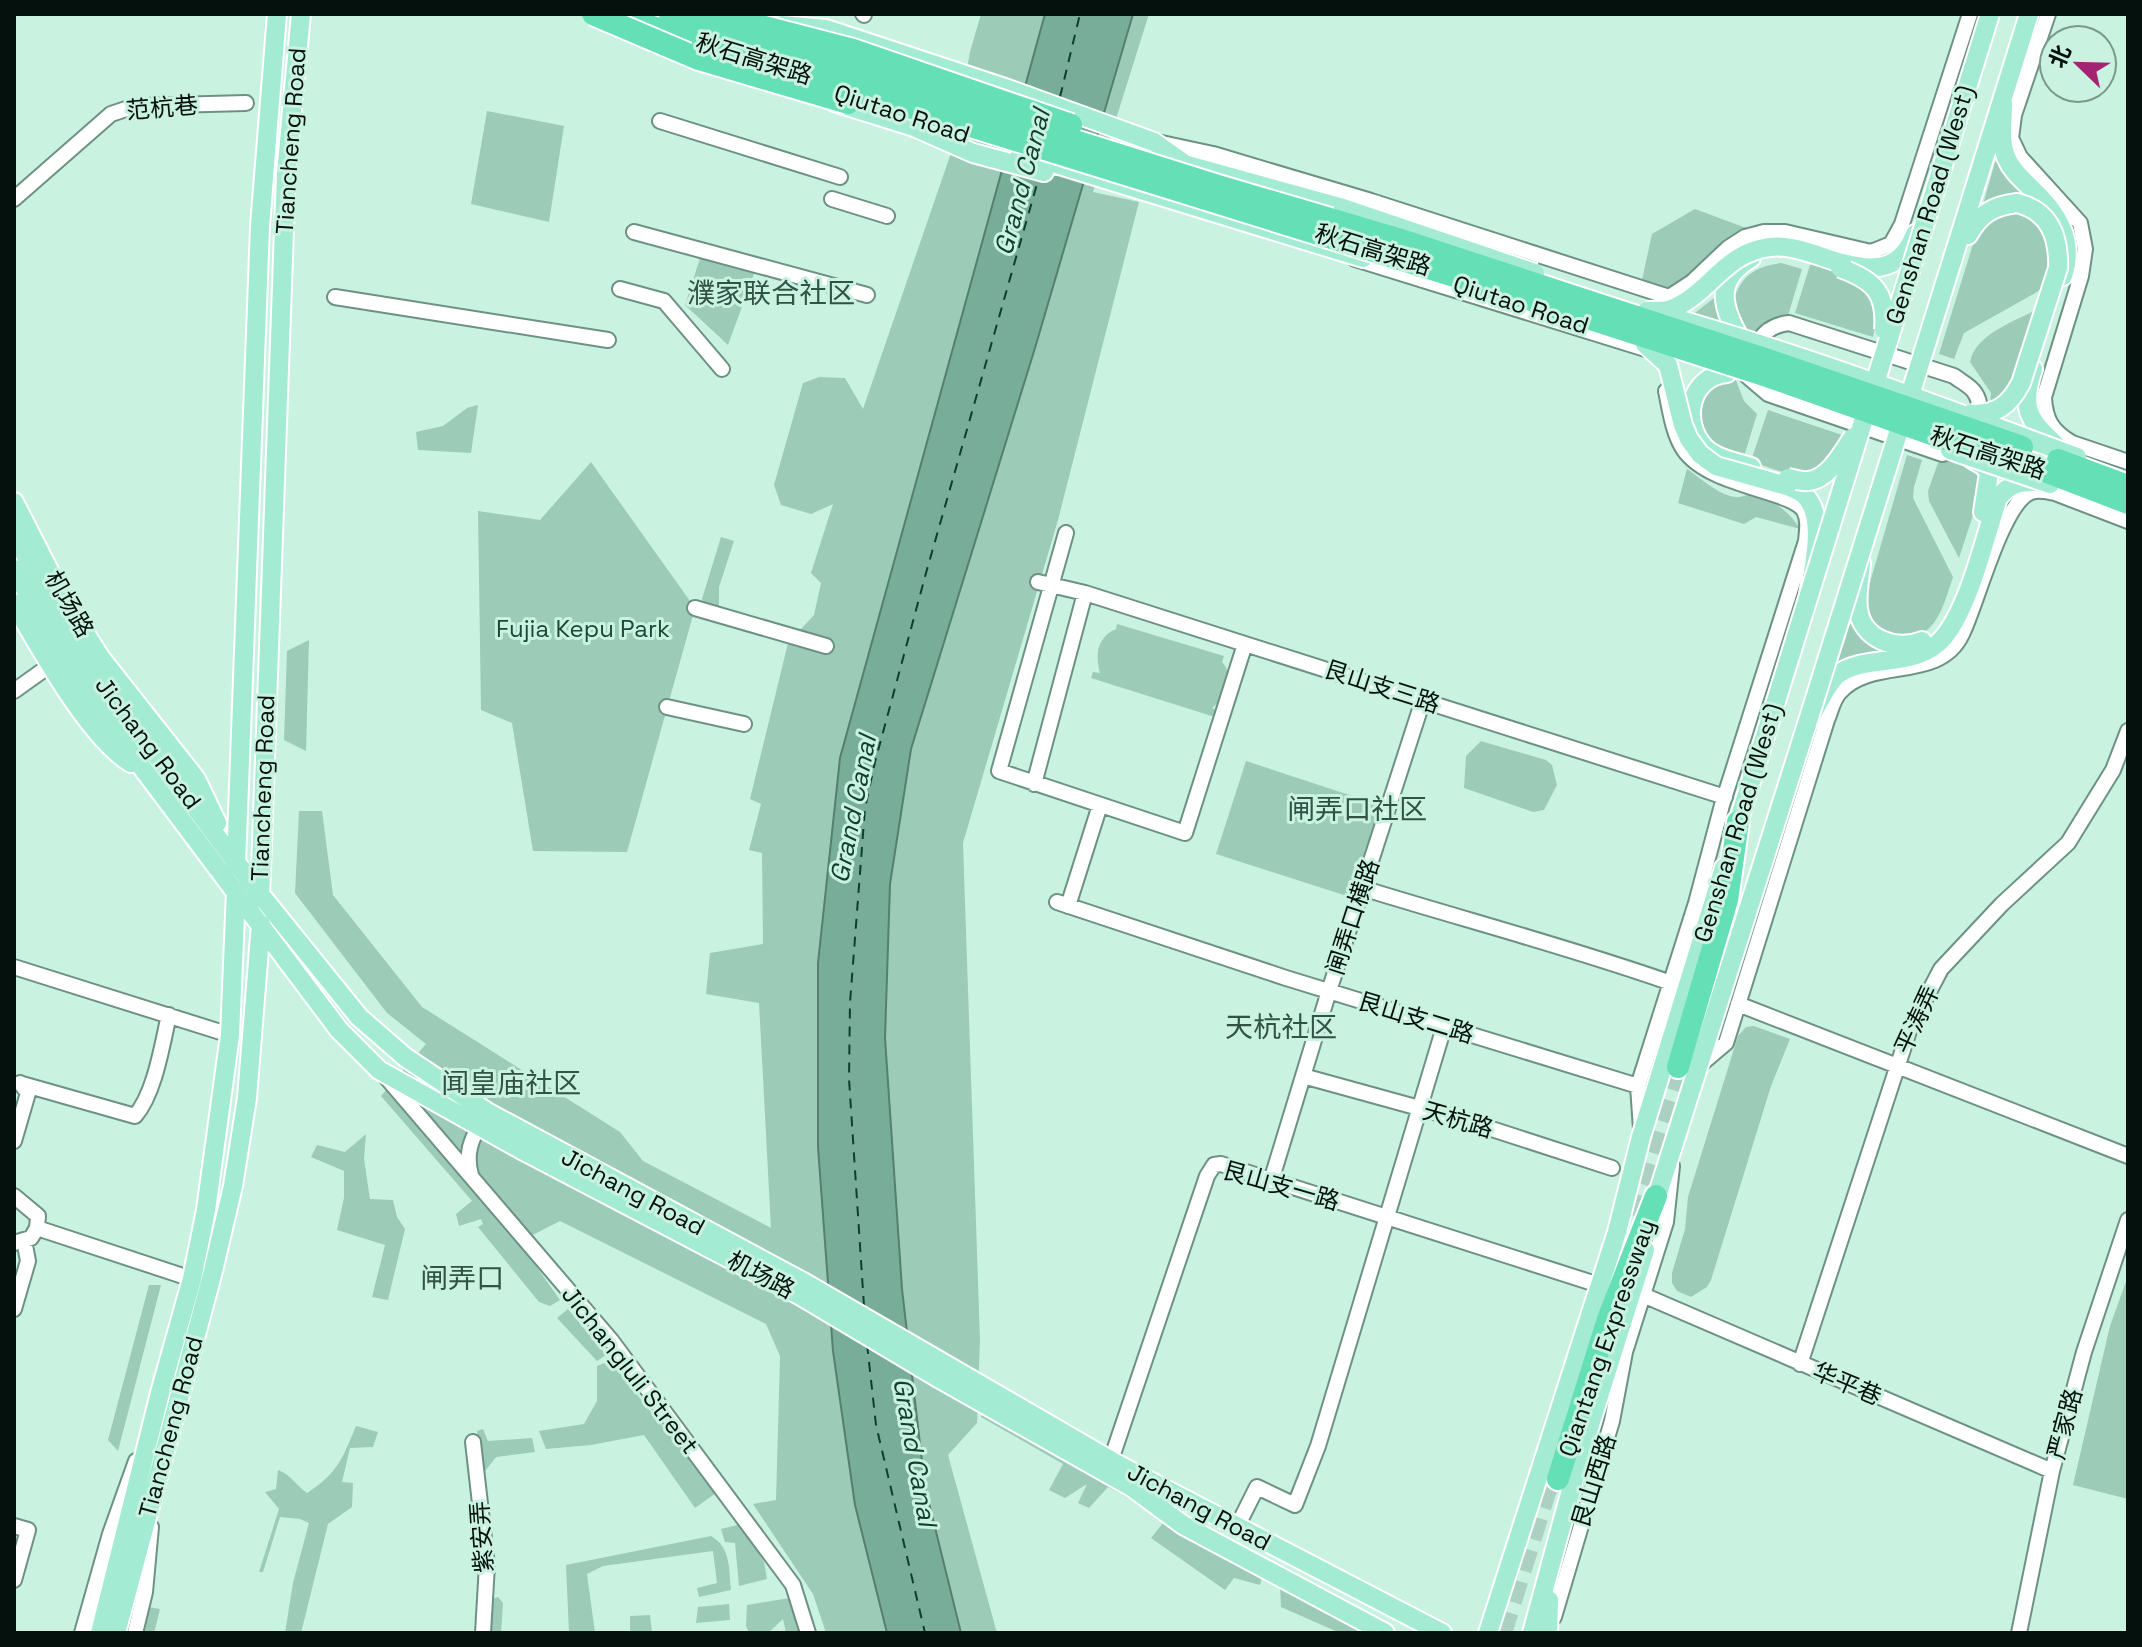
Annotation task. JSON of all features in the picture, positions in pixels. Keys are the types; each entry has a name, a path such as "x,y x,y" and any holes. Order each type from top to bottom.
{"highway":[{"path":"590,14 699,59 1002,147"},
{"name":"秋石高架路","path":"612,14 1767,376 1946,439 2005,456 2128,503"},
{"name":"秋石高架路","path":"670,14 1218,186 1398,239 1949,421 2128,486"},
{"path":"715,14 853,50 1140,144"},
{"path":"1689,1066 1727,900 1738,822"},
{"name":"Qiantang Expressway","path":"1558,1479 1608,1319 1656,1196"}],"main road":[{"name":"Tiancheng Road","path":"130,1549 160,1393 192,1279 217,1145 230,1035 260,226 277,14"},
{"name":"Tiancheng Road","path":"130,1549 154,1488 212,1275 233,1186 247,1098 261,927 259,893 287,152 301,14"},
{"name":"Qiutao Road","path":"590,14 857,98 955,138 1002,147 1309,244 1440,279 1727,373 2128,513"},
{"name":"Qiutao Road","path":"700,14 855,60 968,100 1140,144 1185,164 1343,208 1647,311 1739,337 2128,476"},
{"name":"Genshan Road (West)","path":"1488,1633 1617,1232 1641,1137 1990,14"},
{"name":"Genshan Road (West)","path":"1532,1633 1582,1450 1646,1246 1656,1196 1675,1141 1689,1066 1773,831 2029,14"},
{"path":"750,30 774,20 826,29 977,79 1140,144"},
{"path":"2003,103 2002,145 2007,160 2015,173 2048,204 2064,230 2066,268 2025,400 2039,429 2064,453"},
{"path":"955,138 989,157 1098,186 1121,185"},
{"path":"1647,311 1670,310 1701,289 1730,262 1769,247 1787,247 1865,269 1897,261 1909,251 1941,168"},
{"path":"1952,261 1977,218 2001,205 2017,203 2029,206 2048,221 2059,249 2058,268 2021,383 2013,398 1995,412 1972,422"},
{"path":"1739,337 1724,302 1730,277 1749,259 1784,252 1854,273 1877,290 1885,311 1880,367"},
{"path":"1649,348 1668,365 1683,425 1700,454 1716,466 1787,486 1804,494 1812,506 1816,534 1809,595"},
{"path":"1727,373 1712,374 1702,384 1694,399 1690,418 1695,436 1719,457 1810,482 1835,464 1865,418"},
{"path":"1862,548 1858,609 1864,627 1880,640 1900,647 1919,644 1932,636 1954,601 1983,511 1989,473 1970,457"},
{"path":"1807,724 1836,677 1870,663 1916,656 1943,638 1963,604 1998,498 2007,487 2017,482 2050,488"},
{"name":"机场路","path":"14,502 63,598 100,657 196,779 236,861"},
{"name":"Jichang Road","path":"14,533 80,653 259,893 359,1017 483,1119 803,1290 944,1372 1230,1528 1442,1633"},
{"path":"14,569 56,662"},
{"name":"机场路","path":"14,603 339,1030 379,1070 483,1119"},
{"path":"1549,1633 1549,1598 1604,1416 1613,1356"},
{"path":"944,1372 1133,1488 1183,1525 1385,1633"},
{"path":"1133,1488 1230,1528 1416,1633"},
{"path":"100,1633 130,1549"},
{"path":"116,1633 130,1549"}],"street":[{"path":"1641,1137 1638,1086 1806,541 1808,524 1803,508 1790,500 1723,478 1702,467 1684,450 1673,424 1665,383 1649,348 1669,297 1692,282 1745,237 1764,232 1785,232 1871,252 1891,244 1902,224 1970,14"},
{"path":"2048,14 2014,115 2011,138 2020,157 2080,223 2085,249 2081,276 2044,397 2044,412 2064,453 2050,488"},
{"name":"范杭巷","path":"14,199 111,114 135,106 246,103"},
{"path":"660,121 840,177"},
{"path":"1140,144 1213,154 1447,224 1669,297 1695,329 1753,351"},
{"path":"1308,183 1343,208"},
{"path":"832,199 887,216"},
{"path":"634,232 867,295"},
{"path":"620,289 664,301 722,369"},
{"path":"335,297 608,340"},
{"path":"1789,323 1954,376 1975,392 1979,407 1972,422 1963,449 1942,454 1768,394 1748,377 1753,351 1764,332 1777,324 1789,323"},
{"path":"1649,348 1692,334 1753,351"},
{"path":"2064,453 2128,462"},
{"path":"1689,1066 1726,1043 1837,694 1853,681 1875,673 1928,664 1945,656 1961,636 1981,581 2017,501 2030,492 2050,488 2128,521"},
{"path":"1066,533 1044,583 999,771 1185,833 1245,644"},
{"name":"艮山支三路","path":"1044,583 1085,593 1725,797"},
{"path":"1034,784 1085,593"},
{"path":"695,608 826,646"},
{"path":"14,691 56,662"},
{"name":"闸弄口横路","path":"1271,1181 1423,700"},
{"path":"667,707 744,724"},
{"name":"平涛弄","path":"1800,1364 1910,1028 1941,969 2002,904 2068,843 2113,770 2128,731"},
{"name":"艮山支二路","path":"1100,805 1062,904 1329,991 1638,1086"},
{"path":"1362,888 1481,925 1551,942 1671,983"},
{"path":"14,967 230,1035"},
{"path":"1738,1004 2128,1156"},
{"path":"18,1082 135,1116 142,1107 160,1055 169,1015"},
{"path":"1230,1528 1257,1487 1295,1505 1318,1446 1444,1027"},
{"name":"Jichangluli Street","path":"379,1070 611,1340 793,1585 808,1633"},
{"name":"天杭路","path":"1303,1076 1419,1108 1612,1168"},
{"path":"14,1141 28,1093 18,1082"},
{"path":"471,1176 466,1158 471,1140 483,1119"},
{"name":"艮山西路","path":"1549,1633 1612,1421 1625,1352 1666,1222 1675,1141"},
{"name":"艮山支一路","path":"1114,1462 1207,1176 1214,1165 1221,1164 1599,1285"},
{"path":"14,1196 38,1216 37,1228 31,1238 19,1242 28,1261 14,1309"},
{"name":"严家路","path":"2019,1633 2052,1471 2084,1352 2128,1220"},
{"path":"37,1228 192,1279"},
{"name":"华平巷","path":"1643,1295 2052,1471"},
{"path":"82,1633 110,1534 160,1393"},
{"name":"紫安弄","path":"473,1442 487,1565 483,1633"},
{"path":"135,1633 145,1592 154,1488"},
{"path":"14,1526 28,1530 14,1580"}],"green space":[{"path":"981,14 1149,14 1093,192 1139,202 1058,520 963,843 980,1340 977,1423 948,1455 997,1633 826,1633 813,1594 753,1504 776,1500 780,1356 766,1324 560,1221 519,1242 560,1300 550,1306 539,1302 478,1227 483,1224 481,1219 459,1226 456,1214 472,1201 381,1096 426,1044 387,1013 295,893 299,811 322,811 333,895 422,1007 620,1132 643,1161 771,1228 759,1003 706,994 710,953 763,944 762,853 749,850 761,804 750,799 788,643 814,615 821,583 811,573 833,504 811,514 781,505 774,485 803,383 819,377 845,378 863,409 952,150 970,52"},
{"path":"487,111 564,126 549,222 471,204"},
{"path":"2001,161 2024,192 2021,197 1987,205 1984,201 1995,162"},
{"path":"1695,209 1749,229 1727,239 1694,273 1670,291 1642,280 1652,234"},
{"path":"2003,212 2026,212 2047,239 2051,254 2044,288 1964,333 1954,359 1939,354 1978,228"},
{"path":"701,255 755,271 728,345 685,305"},
{"path":"1811,262 1841,272 1863,285 1874,305 1876,319 1873,337 1795,313"},
{"path":"1781,263 1802,269 1787,319 1769,322 1749,337 1731,311 1737,291 1753,272"},
{"path":"1719,294 1719,314 1725,329 1691,316"},
{"path":"2039,308 2013,388 1990,405 1991,393 1970,362 1974,352 1998,329"},
{"path":"1735,378 1744,401 1757,414 1742,463 1721,457 1700,430 1699,408 1706,390"},
{"path":"478,405 471,453 418,450 416,432 443,426 467,408"},
{"path":"1768,410 1845,436 1818,470 1793,474 1775,470 1751,461"},
{"path":"1907,455 1922,460 1913,498 1953,577 1934,622 1918,635 1906,637 1886,633 1877,627 1864,603"},
{"path":"1951,457 1979,471 1980,494 1959,558 1929,501 1928,491 1938,463"},
{"name":"Fujia Kepu Park","path":"591,462 695,608 627,852 533,851 512,723 481,710 478,511 540,520"},
{"path":"1687,469 1730,496 1757,496 1772,502 1785,511 1800,529 1756,517 1744,524 1678,503"},
{"path":"721,537 734,541 719,587 719,608 704,605 702,599"},
{"path":"1856,622 1875,646 1885,651 1882,656 1844,666 1837,664 1850,624"},
{"path":"1117,624 1224,656 1222,662 1229,680 1222,698 1212,708 1219,711 1218,718 1091,678 1093,672 1100,673 1098,653 1101,642 1116,629"},
{"path":"309,640 306,751 284,740 287,651"},
{"path":"1481,741 1546,760 1552,765 1557,785 1544,810 1533,812 1464,788 1466,756"},
{"path":"1246,761 1380,805 1350,897 1216,854"},
{"path":"1754,1026 1790,1039 1771,1086 1711,1280 1707,1287 1691,1297 1677,1291 1672,1283 1685,1229 1688,1197 1738,1036 1746,1027"},
{"path":"366,1134 364,1159 370,1199 393,1200 397,1217 405,1229 388,1300 372,1297 385,1245 337,1230 344,1198 344,1171 311,1157 317,1145 345,1152"},
{"path":"2128,1276 2128,1499 2073,1485 2110,1326"},
{"path":"149,1285 161,1285 118,1451 108,1440"},
{"path":"568,1309 606,1355 597,1361 557,1318"},
{"path":"610,1361 716,1493 695,1508 644,1435 591,1445 546,1449 539,1431 584,1424 597,1401 597,1366"},
{"path":"983,1408 1132,1493 1132,1500 1108,1487 1089,1508 1078,1503 1087,1484 1065,1498 1049,1490 1063,1464 981,1417"},
{"path":"356,1426 378,1432 373,1447 350,1448 342,1482 353,1483 352,1507 328,1524 301,1633 285,1633 293,1583 309,1523 280,1517 263,1572 259,1572 279,1509 265,1492 276,1489 278,1470 307,1493 317,1486 338,1464"},
{"path":"483,1429 488,1441 532,1438 535,1452 496,1457 482,1475 477,1431"},
{"path":"1163,1523 1262,1577 1260,1585 1234,1578 1225,1590 1151,1538"},
{"path":"741,1524 764,1562 767,1579 739,1586 735,1543 725,1542 721,1529"},
{"path":"711,1536 726,1553 731,1590 699,1597 697,1588 717,1583 713,1551 603,1566 587,1574 595,1633 569,1633 566,1565"},
{"path":"1280,1585 1372,1633 1340,1633 1281,1607"},
{"path":"498,1597 503,1603 501,1633 488,1633 490,1600"},
{"path":"790,1598 802,1633 786,1633 783,1619 768,1633 749,1633 746,1626 747,1605"},
{"path":"729,1604 730,1620 696,1623 698,1607"},
{"path":"148,1607 160,1609 154,1633 142,1633"},
{"path":"650,1615 652,1633 630,1633 630,1616"}],"water":[{"name":"Grand Canal","path":"1045,14 1133,14 1035,348 911,749 890,884 885,1038 902,1289 925,1487 961,1633 887,1633 855,1505 833,1351 818,1147 818,963 840,758"}],"ferry route":[{"path":"1060,97 1080,14"},
{"path":"864,1306 849,1079 850,1003 865,808 926,573 1039,177"},
{"path":"867,1344 876,1425 925,1633"}],"tunnel":[{"path":"1602,1310 1678,1067"},
{"path":"1501,1633 1557,1454"}],"district":[{"name":"濮家联合社区","path":"771,293"},
{"name":"闸弄口社区","path":"1357,809"},
{"name":"天杭社区","path":"1281,1027"},
{"name":"闻皇庙社区","path":"511,1083"},
{"name":"闸弄口","path":"462,1278"}]}
